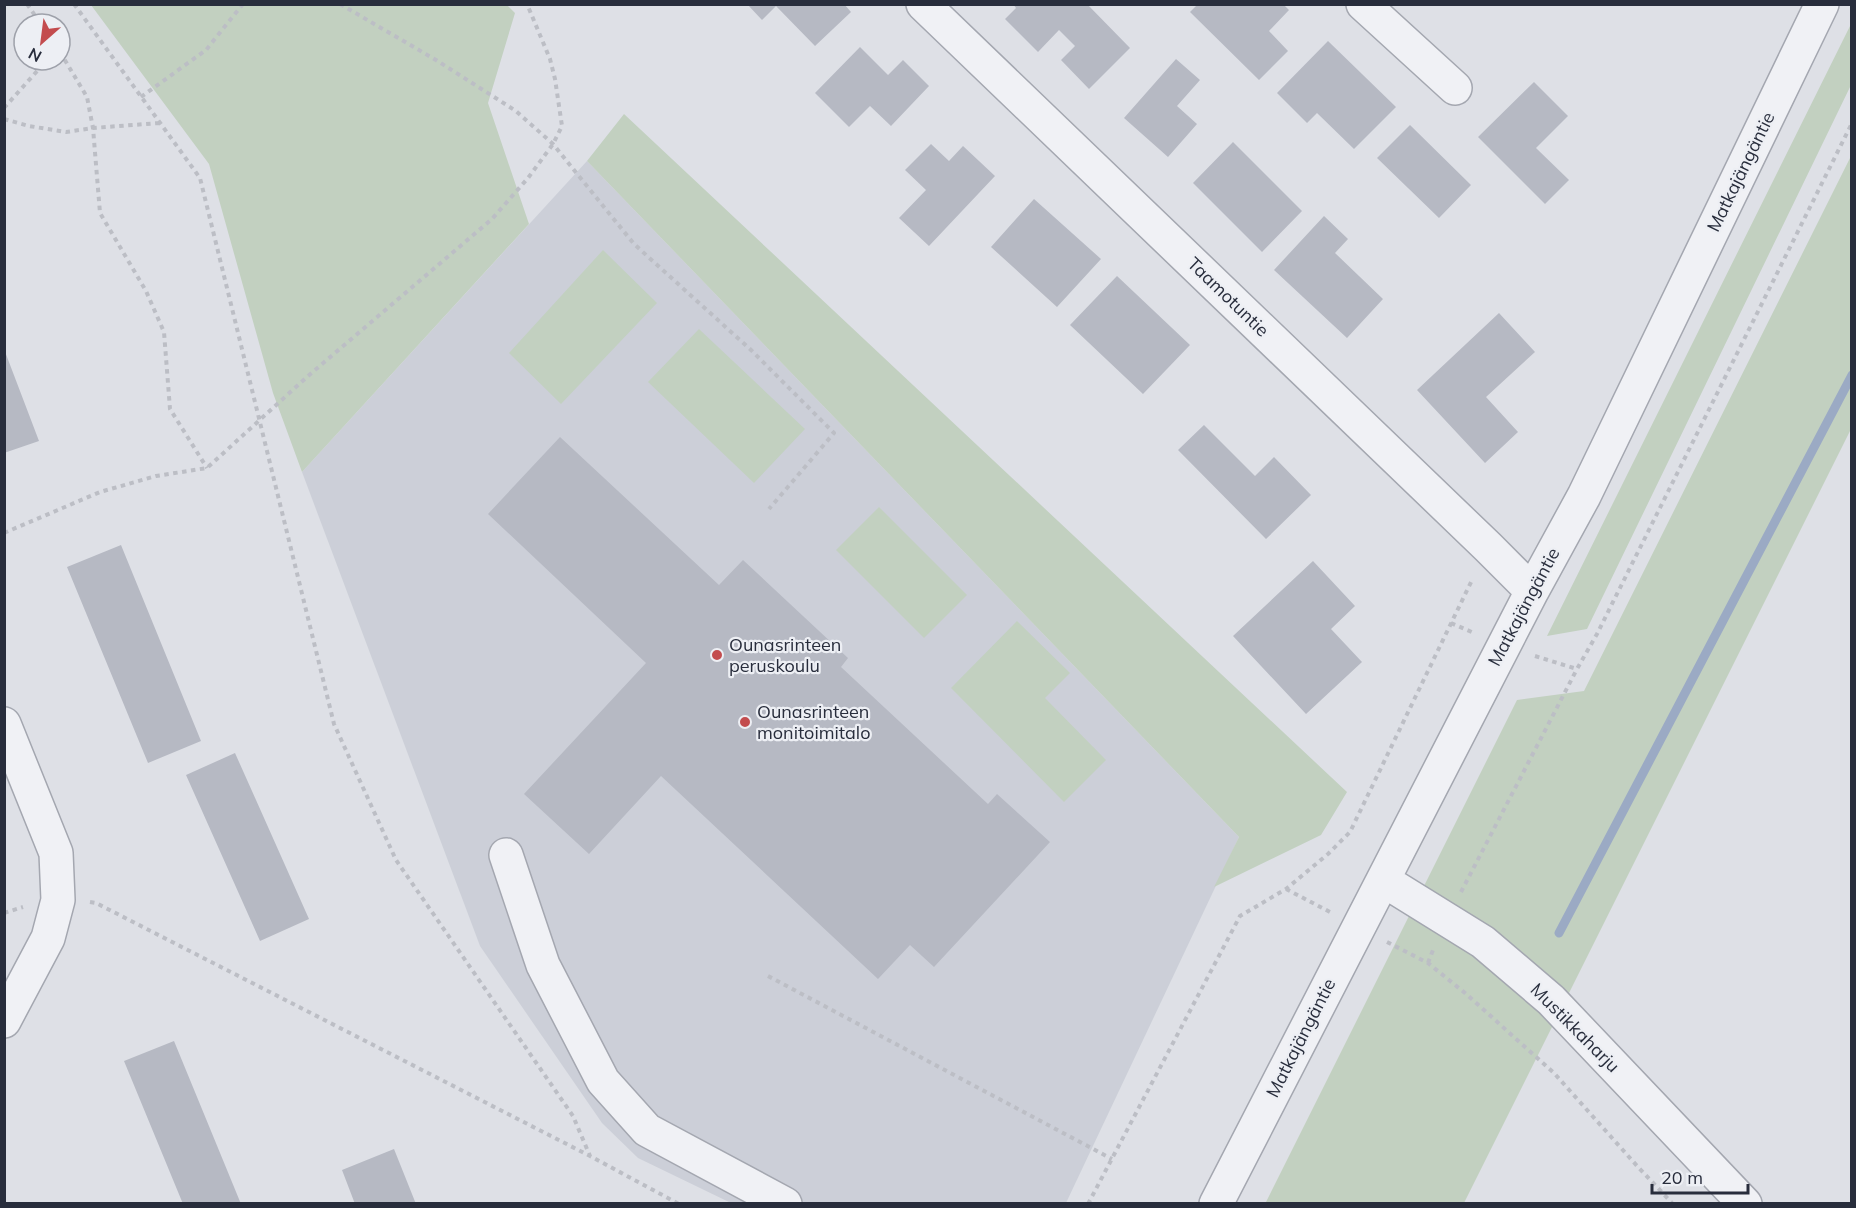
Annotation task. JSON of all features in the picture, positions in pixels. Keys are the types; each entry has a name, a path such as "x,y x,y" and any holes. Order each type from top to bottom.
{"street":[{"name":"Taamotuntie","path":"923,4 1532,591"},
{"path":"1363,4 1455,88"},
{"name":"Matkajängäntie","path":"1216,1203 1504,644 1589,486 1822,4"},
{"path":"4,724 56,853 58,900 48,938 4,1022"},
{"path":"506,855 543,965 603,1081 647,1131 785,1203"},
{"name":"Mustikkaharju","path":"1383,880 1483,942 1551,1000 1745,1203"}],"path":[{"path":"74,4 200,178 334,724 396,860 573,1116 590,1156"},
{"path":"141,97 206,50 243,4"},
{"path":"340,4 436,60 516,111 553,144 634,244 750,350 834,433 769,509"},
{"path":"4,533 100,492 156,476 207,468 259,419 492,219 528,178 553,144 562,126 550,58 527,4"},
{"path":"4,108 36,72"},
{"path":"72,72 87,98 93,128 100,213 146,291 164,332 170,410 207,468"},
{"path":"4,119 66,132 160,123"},
{"path":"1428,963 1447,920 1602,624 1851,123"},
{"path":"1088,1203 1240,916 1286,889 1350,832 1488,547"},
{"path":"1451,623 1543,659 1577,669"},
{"path":"1286,889 1428,963 1465,993 1554,1073 1673,1203"},
{"path":"4,913 58,900 96,903 679,1203"},
{"path":"768,976 1112,1159"}],"shaded area":[{"name":"Ounasrinteen peruskoulu","path":"587,161 1239,837 1066,1203 731,1203 638,1158 602,1123 480,946 302,472"}],"green space":[{"path":"91,5 507,5 515,13 488,103 529,224 302,472 273,393 209,164"},
{"path":"1851,24 1851,85 1587,629 1547,636"},
{"path":"624,114 1347,792 1321,835 1214,887 1239,837 587,161"},
{"path":"1851,156 1851,429 1464,1203 1265,1204 1517,700 1584,691"},
{"path":"603,250 657,303 561,404 509,353"},
{"path":"699,329 805,429 754,483 648,382"},
{"path":"879,507 967,595 924,638 836,550"},
{"path":"1017,621 1070,673 1045,698 1106,760 1064,802 951,688"}],"building":[{"path":"747,4 844,4 851,12 815,46 776,6 762,20"},
{"path":"1013,4 1087,4 1130,48 1089,89 1061,60 1075,46 1059,30 1038,52 1005,19 1016,8"},
{"path":"1198,4 1283,4 1289,10 1269,31 1288,51 1259,80 1190,12"},
{"path":"1328,41 1396,107 1354,149 1317,113 1307,123 1277,93"},
{"path":"860,47 888,75 903,60 929,86 891,126 870,106 849,127 815,93"},
{"path":"1176,59 1200,80 1177,106 1197,124 1168,157 1124,118"},
{"path":"1534,82 1568,116 1536,148 1569,180 1545,204 1478,137"},
{"path":"1410,125 1471,185 1439,218 1377,158"},
{"path":"1233,142 1302,211 1262,252 1193,183"},
{"path":"931,144 949,161 963,146 995,176 929,246 899,218 926,190 905,170"},
{"path":"1034,199 1101,259 1057,307 991,247"},
{"path":"1324,216 1348,239 1335,253 1383,299 1347,338 1274,270"},
{"path":"1117,276 1190,345 1143,394 1070,325"},
{"path":"1499,313 1535,352 1486,397 1518,432 1485,463 1417,390"},
{"path":"4,349 39,441 4,453"},
{"path":"1204,425 1255,476 1274,457 1311,495 1266,539 1178,450"},
{"name":"Ounasrinteen monitoimitalo","path":"560,437 719,585 743,560 848,658 841,667 988,804 997,794 1050,842 934,967 910,945 878,979 661,776 589,854 524,794 646,663 488,514"},
{"path":"121,545 201,741 148,763 67,567"},
{"path":"1313,561 1355,606 1331,629 1362,662 1306,714 1233,636"},
{"path":"235,753 309,919 260,941 186,775"},
{"path":"174,1041 241,1204 183,1204 124,1061"},
{"path":"394,1149 416,1204 355,1204 342,1170"}],"waterway":[{"path":"1559,933 1852,375"}],"place":[{"name":"Ounasrinteen peruskoulu","path":"717,655"},
{"name":"Ounasrinteen monitoimitalo","path":"745,722"}]}
